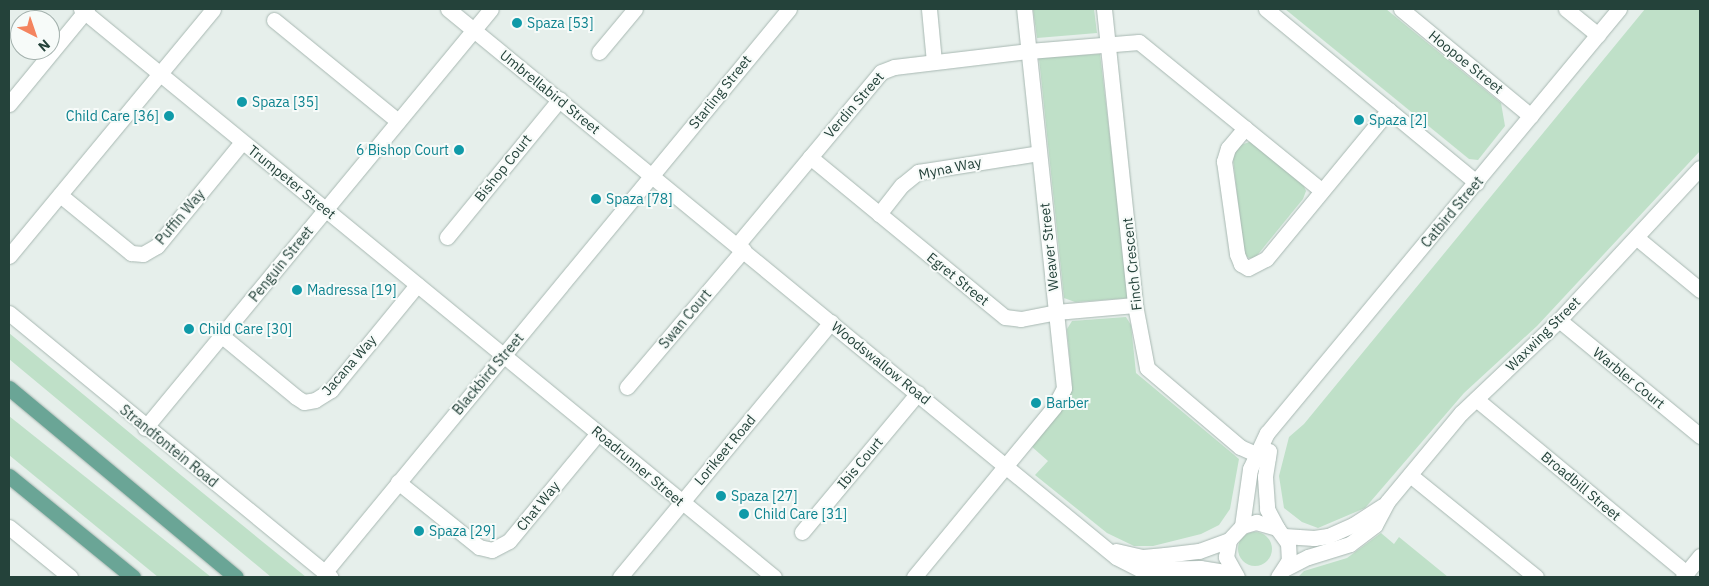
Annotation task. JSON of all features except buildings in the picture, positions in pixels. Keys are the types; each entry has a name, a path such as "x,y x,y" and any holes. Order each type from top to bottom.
{"main road":[{"path":"9,388 236,577"},
{"path":"9,476 133,577"}],"street":[{"path":"9,256 213,9"},
{"name":"Umbrellabird Street","path":"448,9 652,176"},
{"name":"Penguin Street","path":"145,428 490,9"},
{"path":"599,52 635,9"},
{"name":"Starling Street","path":"652,176 789,9"},
{"path":"929,9 934,62"},
{"name":"Weaver Street","path":"914,577 1054,407 1064,388 1024,9"},
{"name":"Finch Crescent","path":"1104,9 1135,305 1147,368 1153,376 1240,448 1261,456"},
{"path":"1266,9 1477,182"},
{"name":"Hoopoe Street","path":"1401,9 1531,116"},
{"path":"1566,9 1598,35"},
{"name":"Catbird Street","path":"1242,526 1247,480 1283,414 1619,9"},
{"path":"9,104 84,10"},
{"name":"Trumpeter Street","path":"84,10 242,142 504,355"},
{"path":"274,20 398,121"},
{"name":"Verdin Street","path":"740,248 810,157 881,72 894,67 1028,51 1139,42 1146,45 1321,190"},
{"name":"Bishop Court","path":"447,237 560,99"},
{"path":"1245,128 1228,148 1224,161 1241,264 1253,267 1266,259 1321,190 1389,110"},
{"name":"Puffin Way","path":"60,195 132,253 143,254 157,246 242,142"},
{"name":"Myna Way","path":"879,214 902,185 918,172 1038,153"},
{"name":"Egret Street","path":"810,157 1005,317 1021,319 1056,312 1135,305"},
{"name":"Waxwing Street","path":"1281,575 1308,557 1350,544 1375,525 1387,502 1476,399 1559,320 1700,168"},
{"name":"Woodswallow Road","path":"652,176 1110,550 1140,567 1200,568 1235,575"},
{"name":"Blackbird Street","path":"327,575 398,482 652,176"},
{"path":"1637,238 1700,290"},
{"name":"Swan Court","path":"626,388 740,248"},
{"name":"Jacana Way","path":"222,336 296,397 304,402 315,400 331,390 418,285"},
{"name":"Strandfontein Road","path":"9,313 145,428 327,575"},
{"name":"Warbler Court","path":"1559,320 1700,436"},
{"name":"Lorikeet Road","path":"620,577 831,322"},
{"name":"Roadrunner Street","path":"504,355 774,577"},
{"name":"Ibis Court","path":"802,532 918,393"},
{"name":"Broadbill Street","path":"1476,399 1685,575"},
{"name":"Chat Way","path":"398,482 479,548 492,550 509,541 598,433"},
{"name":"Catbird Street","path":"1261,456 1267,509 1290,552 1281,575"},
{"path":"1410,475 1536,577"},
{"name":"Waxwing Street","path":"1242,526 1264,522 1281,532 1304,538 1328,536 1353,525 1387,502"},
{"path":"1235,575 1226,557 1229,540 1242,526"},
{"path":"9,527 70,577"},
{"name":"Woodswallow Road","path":"1140,567 1199,552 1229,540"},
{"path":"1685,575 1700,556"}],"green space":[{"path":"1033,9 1094,9 1097,33 1037,38"},
{"path":"1285,9 1386,9 1501,103 1505,126 1478,160 1469,159"},
{"path":"1645,9 1700,9 1700,151 1537,326 1464,393 1365,508 1318,528 1302,522 1284,508 1279,476 1289,437 1304,424"},
{"path":"1100,54 1129,298 1075,302 1064,298 1039,58"},
{"path":"1252,141 1303,184 1306,191 1303,199 1255,258 1249,258 1244,255 1233,158 1238,146"},
{"path":"1126,317 1131,325 1136,373 1239,459 1230,509 1219,525 1201,534 1153,546 1134,546 1107,533 1035,475 1048,461 1031,446 1069,399 1072,384 1067,329 1072,321"},
{"path":"9,333 306,577 271,577 9,359"},
{"path":"9,416 211,577 158,577 9,455"},
{"path":"1255,532 1262,533 1267,537 1271,542 1271,556 1267,561 1262,565 1255,566 1248,565 1243,561 1239,556 1238,549 1239,542 1243,537 1248,533"},
{"path":"1381,533 1394,544 1399,537 1448,577 1298,577 1304,571 1347,558"}],"place":[{"name":"Spaza [53]","path":"517,23"},
{"name":"Spaza [35]","path":"242,102"},
{"name":"Child Care [36]","path":"169,116"},
{"name":"Spaza [2]","path":"1359,120"},
{"name":"6 Bishop Court","path":"459,150"},
{"name":"Spaza [78]","path":"596,199"},
{"name":"Madressa [19]","path":"297,290"},
{"name":"Child Care [30]","path":"189,329"},
{"name":"Barber","path":"1036,403"},
{"name":"Spaza [27]","path":"721,496"},
{"name":"Child Care [31]","path":"744,514"},
{"name":"Spaza [29]","path":"419,531"}]}
